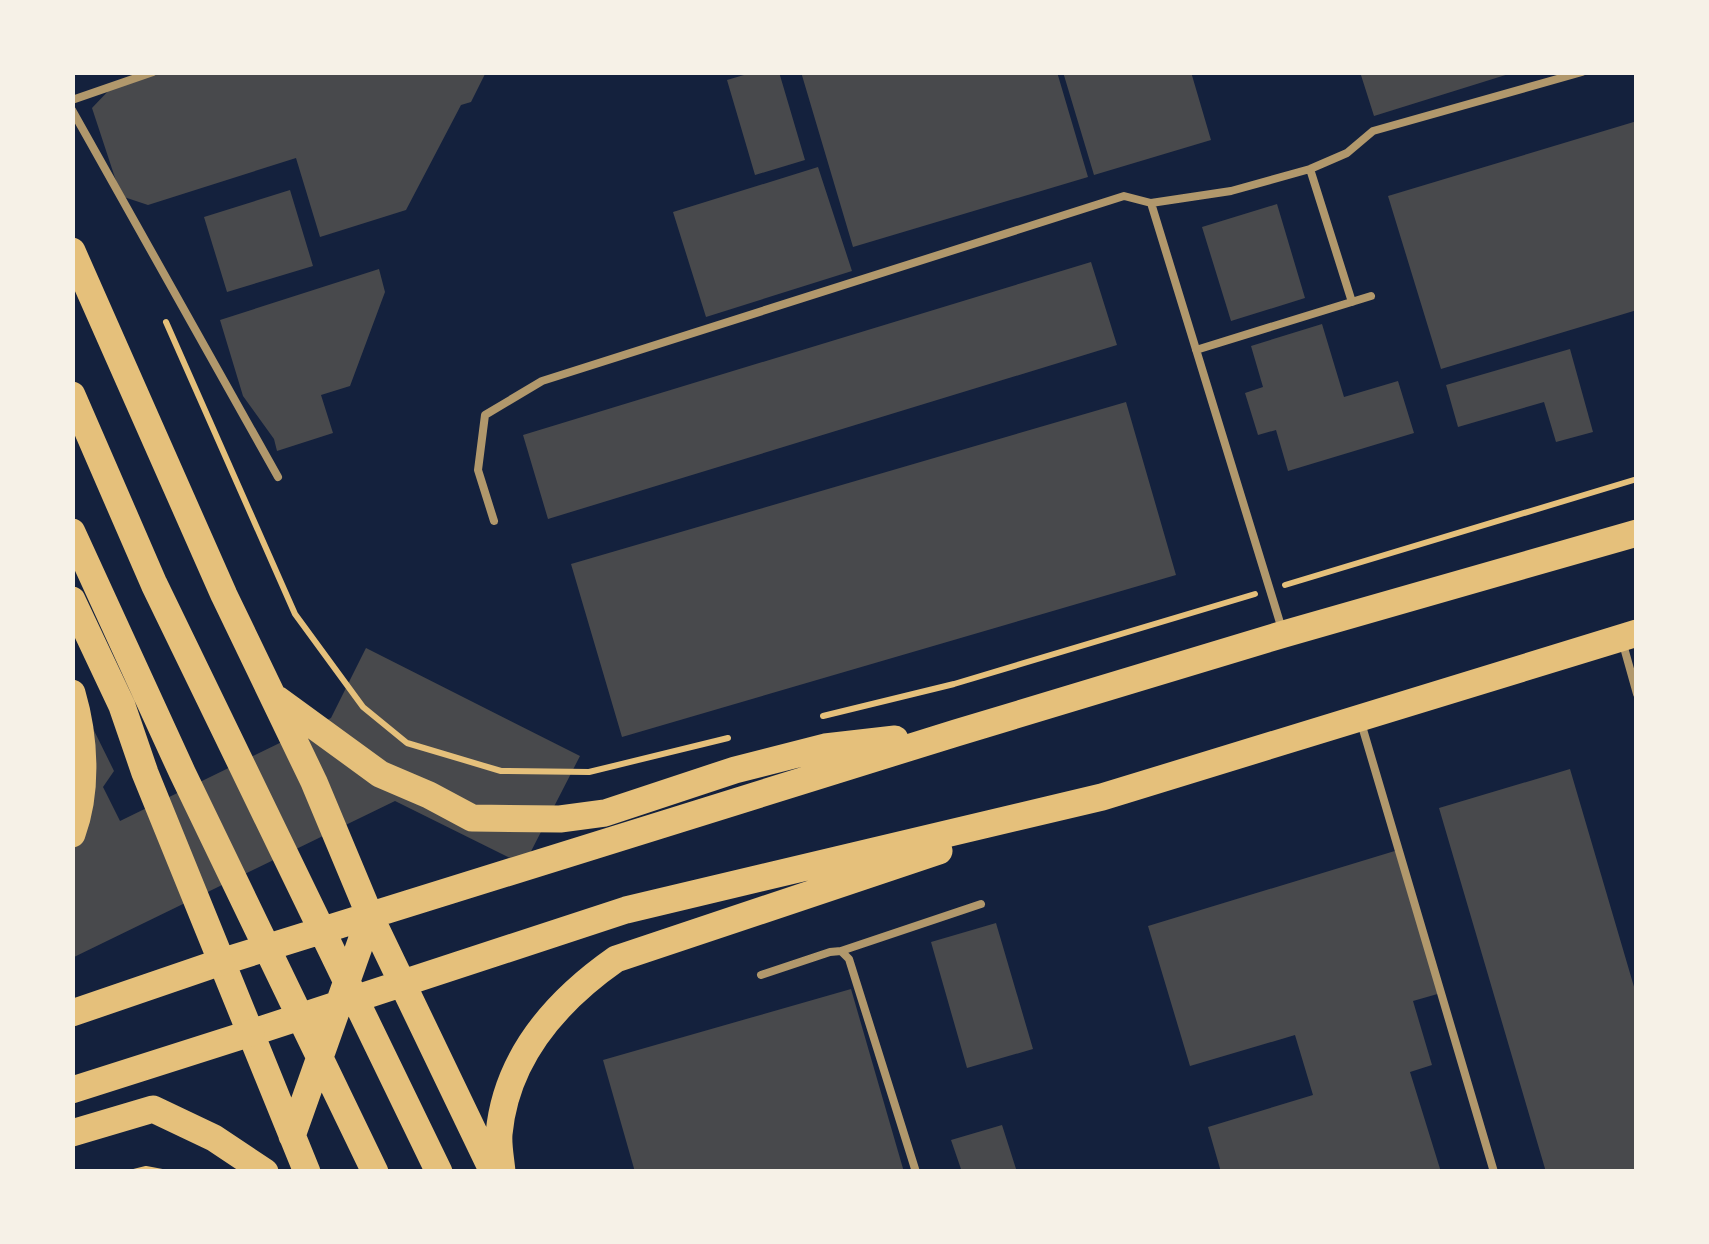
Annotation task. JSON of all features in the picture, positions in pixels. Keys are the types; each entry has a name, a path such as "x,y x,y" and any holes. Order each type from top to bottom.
{"main road":[{"path":"72,251 224,596 314,782 370,916 493,1172"},
{"path":"72,394 154,584 439,1172"},
{"path":"72,532 375,1172"},
{"path":"72,1013 221,962 956,733 1637,533"},
{"path":"72,600 122,706 307,1172"},
{"path":"502,1172 499,1135 511,1082 537,1030 579,985 616,959 1102,797 1629,636"},
{"path":"72,694 79,715 83,773 72,834"},
{"path":"273,697 380,774 472,818 560,819 605,813 735,770 825,747 956,733"},
{"path":"72,1090 626,910 1102,797"},
{"path":"292,1136 370,916"},
{"path":"72,1133 153,1109 214,1138 265,1172"}],"lane":[{"path":"72,100 153,72"},
{"path":"494,520 478,470 485,416 542,381 1124,196 1151,203 1231,191 1310,169 1347,153 1373,131 1582,72"},
{"path":"72,110 278,477"},
{"path":"1310,169 1352,302"},
{"path":"1151,203 1284,634"},
{"path":"1196,350 1371,296"},
{"path":"1629,636 1637,694"},
{"path":"1360,718 1494,1172"},
{"path":"761,975 981,904"},
{"path":"841,951 849,959 916,1172"}],"path":[{"path":"164,318 295,614 363,707 407,743 501,771 589,772 748,734"},
{"path":"817,717 954,684 1637,479"},
{"path":"134,1172 162,1172"}],"building":[{"path":"159,72 486,72 471,102 461,105 406,210 320,237 296,158 148,205 121,196 92,108 112,87"},
{"path":"754,72 779,72 805,160 755,175 727,80"},
{"path":"801,72 1057,72 1088,177 853,247"},
{"path":"1063,72 1191,72 1211,140 1094,175"},
{"path":"1360,72 1512,72 1512,73 1374,116"},
{"path":"1637,121 1637,310 1441,369 1388,196"},
{"path":"818,167 852,271 706,317 673,212"},
{"path":"290,190 313,266 227,292 204,217"},
{"path":"1277,204 1305,298 1231,321 1202,227"},
{"path":"1091,262 1117,345 548,519 523,435"},
{"path":"379,269 385,292 350,386 321,395 333,433 277,451 274,439 243,396 220,320"},
{"path":"1322,324 1344,397 1398,381 1414,433 1288,471 1276,430 1258,435 1245,393 1263,387 1251,346"},
{"path":"1570,349 1593,432 1556,442 1544,402 1458,427 1446,385"},
{"path":"1126,402 1176,575 622,737 571,564"},
{"path":"366,648 580,756 524,865 395,801 72,958 72,686 114,771 103,787 120,821 331,718"},
{"path":"1570,769 1637,997 1637,1172 1546,1172 1439,808"},
{"path":"1398,850 1441,993 1413,1001 1432,1065 1410,1072 1441,1172 1221,1172 1208,1127 1313,1095 1295,1035 1190,1066 1148,926"},
{"path":"996,923 1033,1049 967,1068 931,942"},
{"path":"851,989 904,1172 635,1172 603,1060"},
{"path":"1002,1125 1017,1172 962,1172 951,1140"}]}
